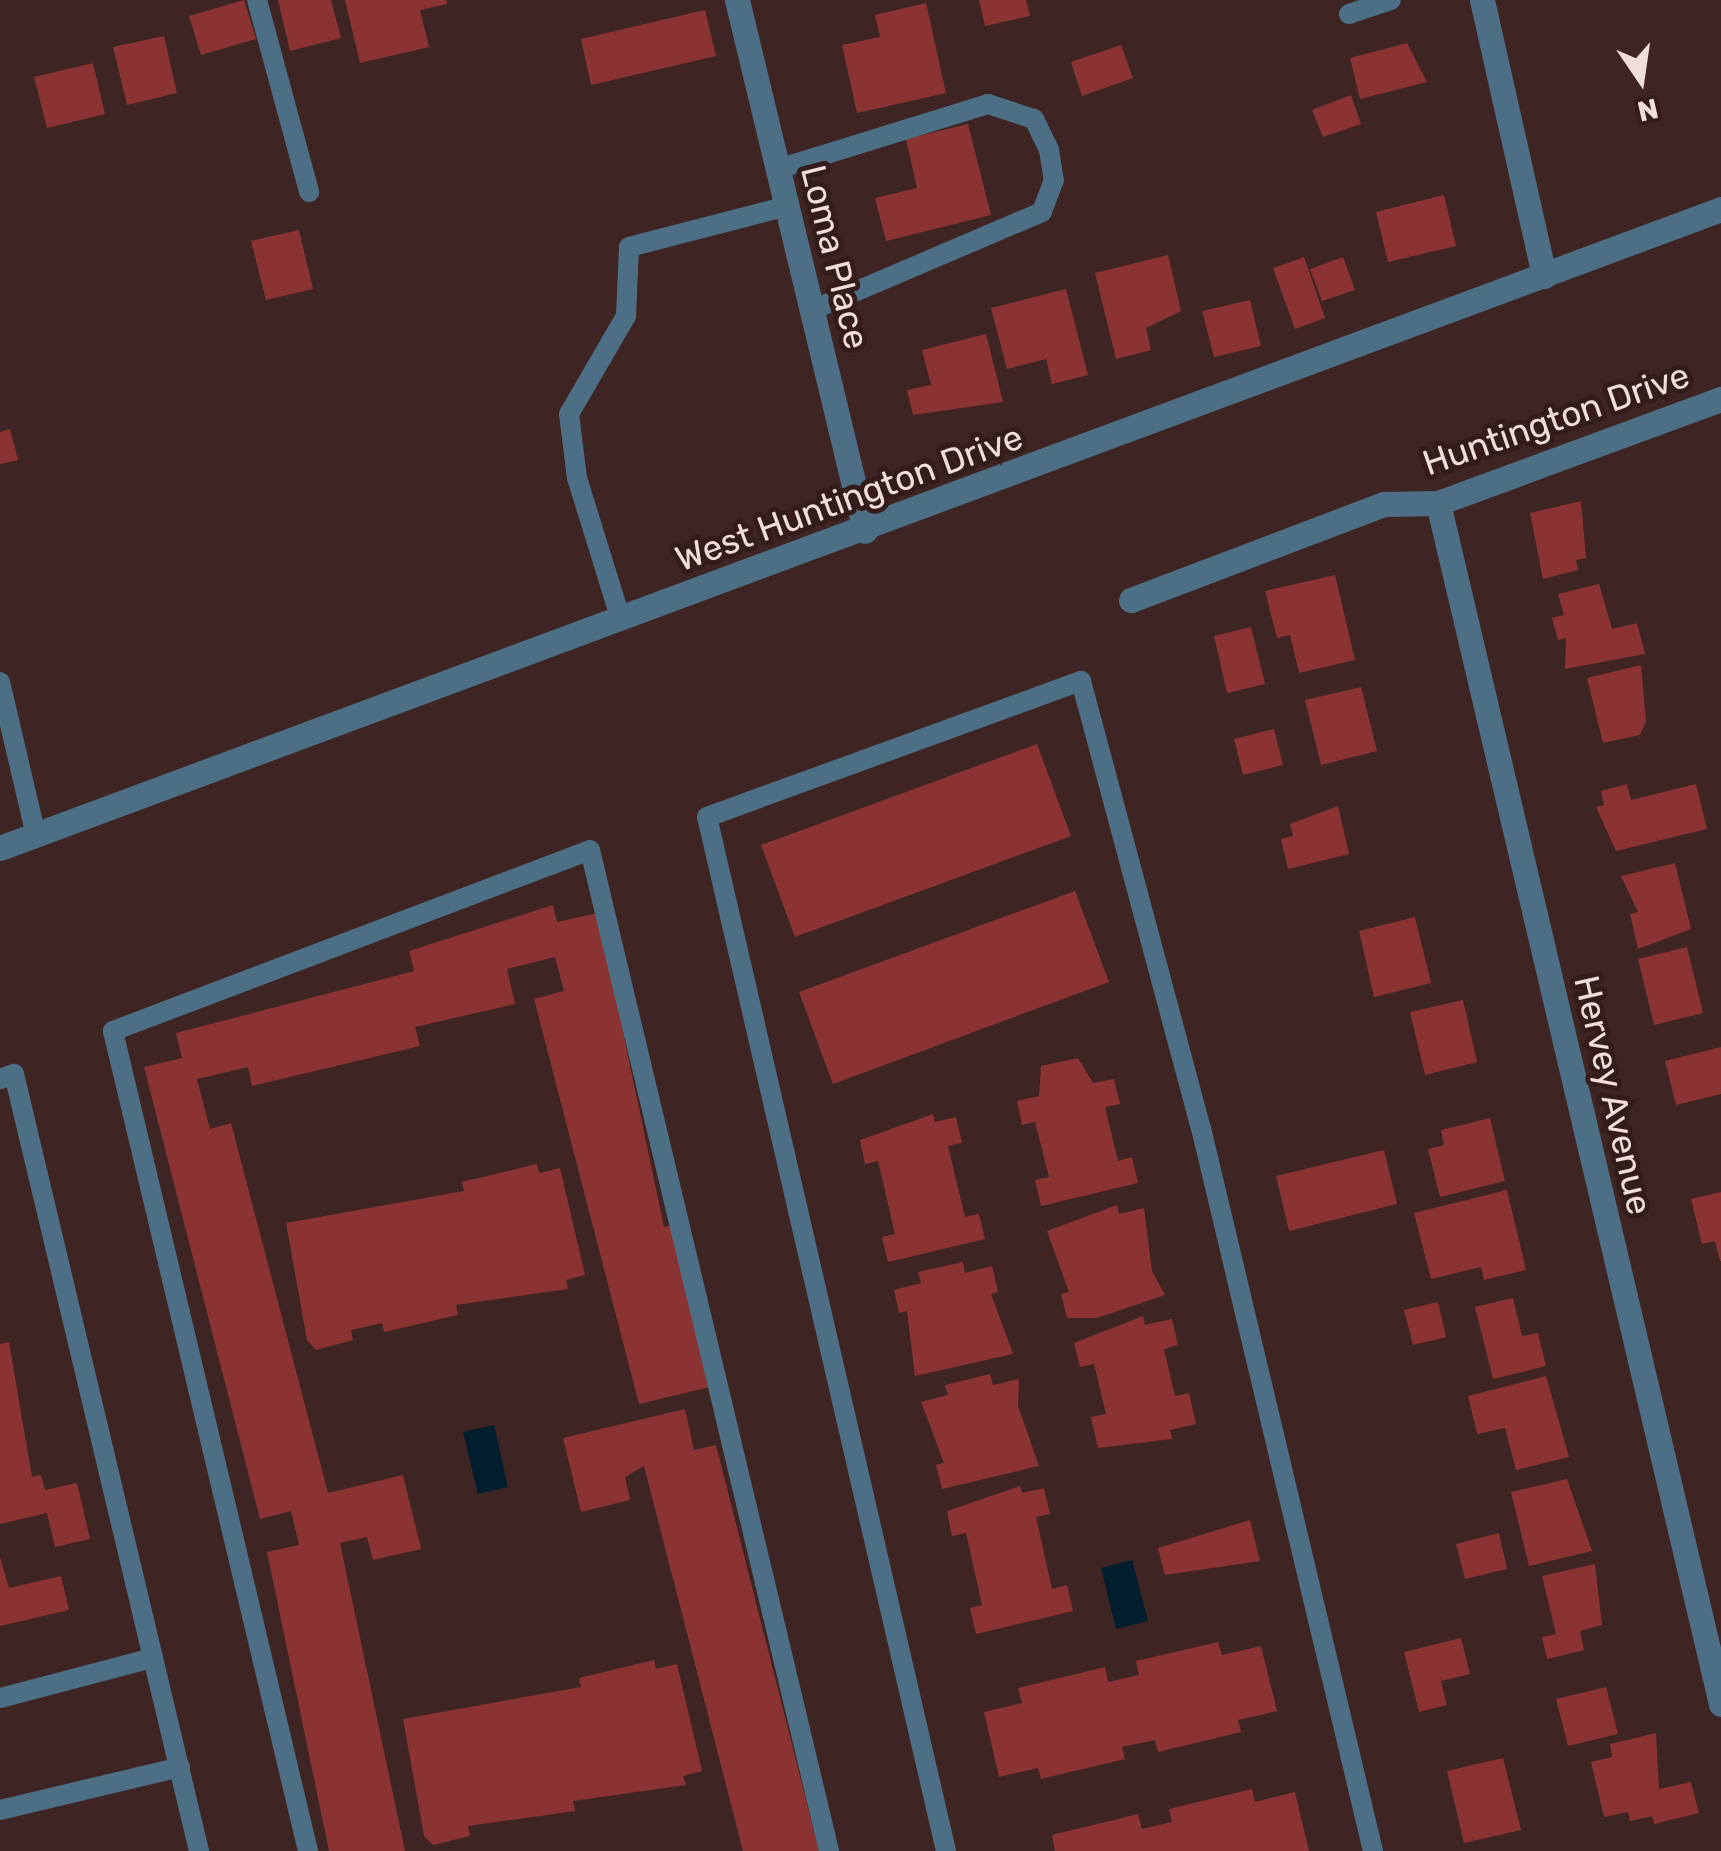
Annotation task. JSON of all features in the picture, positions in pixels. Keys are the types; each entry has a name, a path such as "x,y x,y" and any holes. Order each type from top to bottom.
{"street":[{"name":"Loma Place","path":"738,0 864,530"},
{"path":"1482,0 1544,276"},
{"name":"West Huntington Drive","path":"0,848 1721,209"},
{"name":"Huntington Drive","path":"1132,600 1384,504 1438,503 1721,400"},
{"name":"Hervey Avenue","path":"1438,503 1721,1704"}],"lane":[{"path":"257,0 309,192"},
{"path":"1349,14 1391,0"},
{"path":"778,169 988,104 1034,119 1049,150 1054,180 1042,212 812,310"},
{"path":"621,620 578,478 568,414 626,316 629,246 787,206"},
{"path":"946,1851 708,817 1080,681 1201,1128 1373,1851"},
{"path":"0,682 36,835"},
{"path":"308,1851 113,1031 590,850 830,1851"},
{"path":"0,1079 14,1074 200,1851"},
{"path":"0,1698 154,1658"},
{"path":"0,1810 180,1768"}],"water":[{"path":"494,1425 508,1487 478,1494 463,1432"},
{"path":"1132,1560 1148,1621 1116,1629 1101,1568"}],"building":[{"path":"244,0 256,39 201,55 189,16"},
{"path":"278,0 331,0 341,38 290,51"},
{"path":"345,0 446,0 447,4 420,10 429,47 360,63"},
{"path":"979,0 1026,0 1030,16 985,26"},
{"path":"926,3 946,93 857,113 842,45 880,37 875,15"},
{"path":"705,10 716,56 591,85 581,39"},
{"path":"164,36 177,93 127,105 113,47"},
{"path":"1407,43 1427,82 1360,99 1350,58"},
{"path":"1121,45 1133,78 1082,96 1071,62"},
{"path":"93,63 105,114 47,128 34,77"},
{"path":"1351,95 1361,124 1323,137 1312,110"},
{"path":"968,124 991,215 886,241 875,198 917,188 906,139"},
{"path":"1444,195 1456,246 1388,262 1376,212"},
{"path":"299,230 313,289 266,300 251,241"},
{"path":"1168,255 1181,311 1146,328 1151,350 1116,359 1095,273"},
{"path":"1304,257 1325,318 1295,329 1273,268"},
{"path":"1343,257 1355,290 1322,301 1310,269"},
{"path":"1066,289 1088,375 1052,384 1046,359 1007,369 991,308"},
{"path":"1250,300 1261,346 1214,357 1202,311"},
{"path":"986,334 1003,402 913,415 907,390 931,385 922,350"},
{"path":"10,429 18,460 0,464 0,432"},
{"path":"1581,501 1586,558 1576,560 1578,570 1543,579 1530,513"},
{"path":"1335,575 1355,660 1299,673 1290,635 1277,638 1265,591"},
{"path":"1599,584 1612,629 1637,623 1645,654 1565,669 1566,638 1558,640 1552,618 1564,615 1558,594"},
{"path":"1251,627 1265,684 1227,693 1214,636"},
{"path":"1641,665 1646,722 1640,735 1603,743 1587,678"},
{"path":"1361,687 1377,751 1321,765 1305,700"},
{"path":"1274,729 1283,765 1243,775 1234,739"},
{"path":"1037,744 1071,836 795,937 761,845"},
{"path":"1627,784 1631,800 1696,784 1707,829 1616,851 1596,807 1604,805 1601,791"},
{"path":"1338,806 1349,854 1288,869 1281,839 1293,836 1290,824"},
{"path":"1675,863 1691,929 1638,949 1630,914 1638,912 1621,876"},
{"path":"1075,891 1109,982 833,1084 799,992"},
{"path":"553,905 557,922 598,913 664,1227 672,1225 710,1387 639,1404 534,999 564,991 555,957 507,969 515,1004 415,1027 420,1046 252,1086 248,1067 197,1079 210,1129 231,1123 328,1493 403,1475 421,1549 373,1560 367,1537 340,1543 405,1851 329,1851 267,1552 299,1545 291,1511 260,1519 144,1067 182,1058 176,1033 414,971 409,951"},
{"path":"1415,917 1431,983 1374,997 1359,931"},
{"path":"1687,947 1703,1013 1654,1025 1638,959"},
{"path":"1463,1000 1477,1062 1425,1075 1410,1012"},
{"path":"1721,1047 1721,1094 1676,1105 1665,1061"},
{"path":"1078,1058 1093,1083 1114,1079 1120,1104 1105,1107 1118,1161 1132,1157 1138,1183 1041,1206 1035,1180 1049,1177 1035,1122 1022,1125 1017,1101 1039,1096 1041,1066"},
{"path":"933,1114 935,1122 956,1117 962,1143 948,1146 965,1217 979,1214 985,1239 888,1262 882,1237 895,1234 878,1161 865,1164 860,1140"},
{"path":"1490,1118 1505,1181 1440,1197 1428,1149 1444,1145 1441,1130"},
{"path":"1384,1150 1397,1204 1289,1231 1276,1176"},
{"path":"537,1164 539,1173 560,1168 585,1275 566,1280 568,1289 456,1305 458,1315 384,1332 382,1323 351,1330 353,1340 316,1350 307,1340 286,1223 464,1191 462,1182"},
{"path":"1507,1190 1526,1270 1484,1280 1481,1267 1431,1279 1414,1213"},
{"path":"1721,1192 1720,1261 1715,1241 1702,1244 1691,1199"},
{"path":"1117,1205 1119,1214 1144,1208 1152,1271 1165,1295 1097,1318 1067,1318 1061,1294 1069,1292 1047,1231"},
{"path":"963,1262 965,1273 992,1266 998,1292 991,1294 1013,1354 915,1376 907,1311 899,1313 894,1290 921,1283 918,1272"},
{"path":"1513,1298 1522,1336 1538,1333 1546,1366 1493,1379 1475,1307"},
{"path":"1438,1302 1446,1337 1413,1345 1404,1310"},
{"path":"1143,1316 1145,1325 1172,1319 1178,1345 1164,1349 1175,1396 1189,1393 1196,1424 1170,1430 1172,1439 1098,1448 1091,1417 1106,1414 1094,1364 1080,1367 1074,1343"},
{"path":"9,1342 32,1477 41,1475 45,1490 77,1483 90,1539 55,1547 47,1513 0,1524 0,1344"},
{"path":"990,1374 993,1385 1019,1379 1018,1406 1039,1466 942,1489 936,1465 944,1463 921,1402 948,1395 945,1385"},
{"path":"1546,1376 1569,1457 1516,1470 1505,1428 1477,1434 1468,1396"},
{"path":"685,1409 694,1450 716,1445 819,1851 743,1851 644,1466 625,1477 630,1500 581,1512 563,1438"},
{"path":"1567,1479 1592,1551 1529,1566 1511,1492"},
{"path":"1020,1486 1022,1493 1044,1488 1050,1514 1036,1517 1052,1589 1067,1585 1073,1611 976,1634 970,1608 982,1605 966,1533 952,1536 947,1511"},
{"path":"1250,1520 1260,1561 1165,1575 1158,1548"},
{"path":"1499,1533 1507,1569 1465,1579 1456,1544"},
{"path":"0,1557 9,1588 61,1576 69,1610 0,1626"},
{"path":"1595,1564 1602,1625 1580,1631 1584,1650 1547,1659 1542,1637 1556,1634 1542,1576"},
{"path":"1461,1638 1470,1674 1441,1681 1447,1705 1419,1712 1404,1652"},
{"path":"1218,1642 1222,1655 1261,1646 1277,1711 1238,1720 1241,1732 1158,1752 1155,1740 1122,1747 1125,1759 1041,1779 1038,1768 999,1777 984,1712 1022,1703 1018,1688 1105,1667 1108,1682 1139,1675 1136,1661"},
{"path":"654,1660 656,1669 677,1664 702,1771 683,1776 686,1785 573,1801 575,1811 468,1826 470,1836 433,1845 424,1836 403,1719 581,1687 579,1678"},
{"path":"1606,1687 1618,1734 1568,1746 1556,1699"},
{"path":"1656,1733 1659,1789 1691,1782 1699,1813 1654,1824 1652,1816 1630,1821 1628,1812 1604,1817 1591,1762 1612,1757 1610,1744"},
{"path":"1503,1758 1521,1830 1464,1843 1447,1771"},
{"path":"1252,1789 1255,1802 1295,1792 1309,1851 1055,1851 1052,1835 1138,1814 1142,1829 1172,1822 1169,1809"}]}
